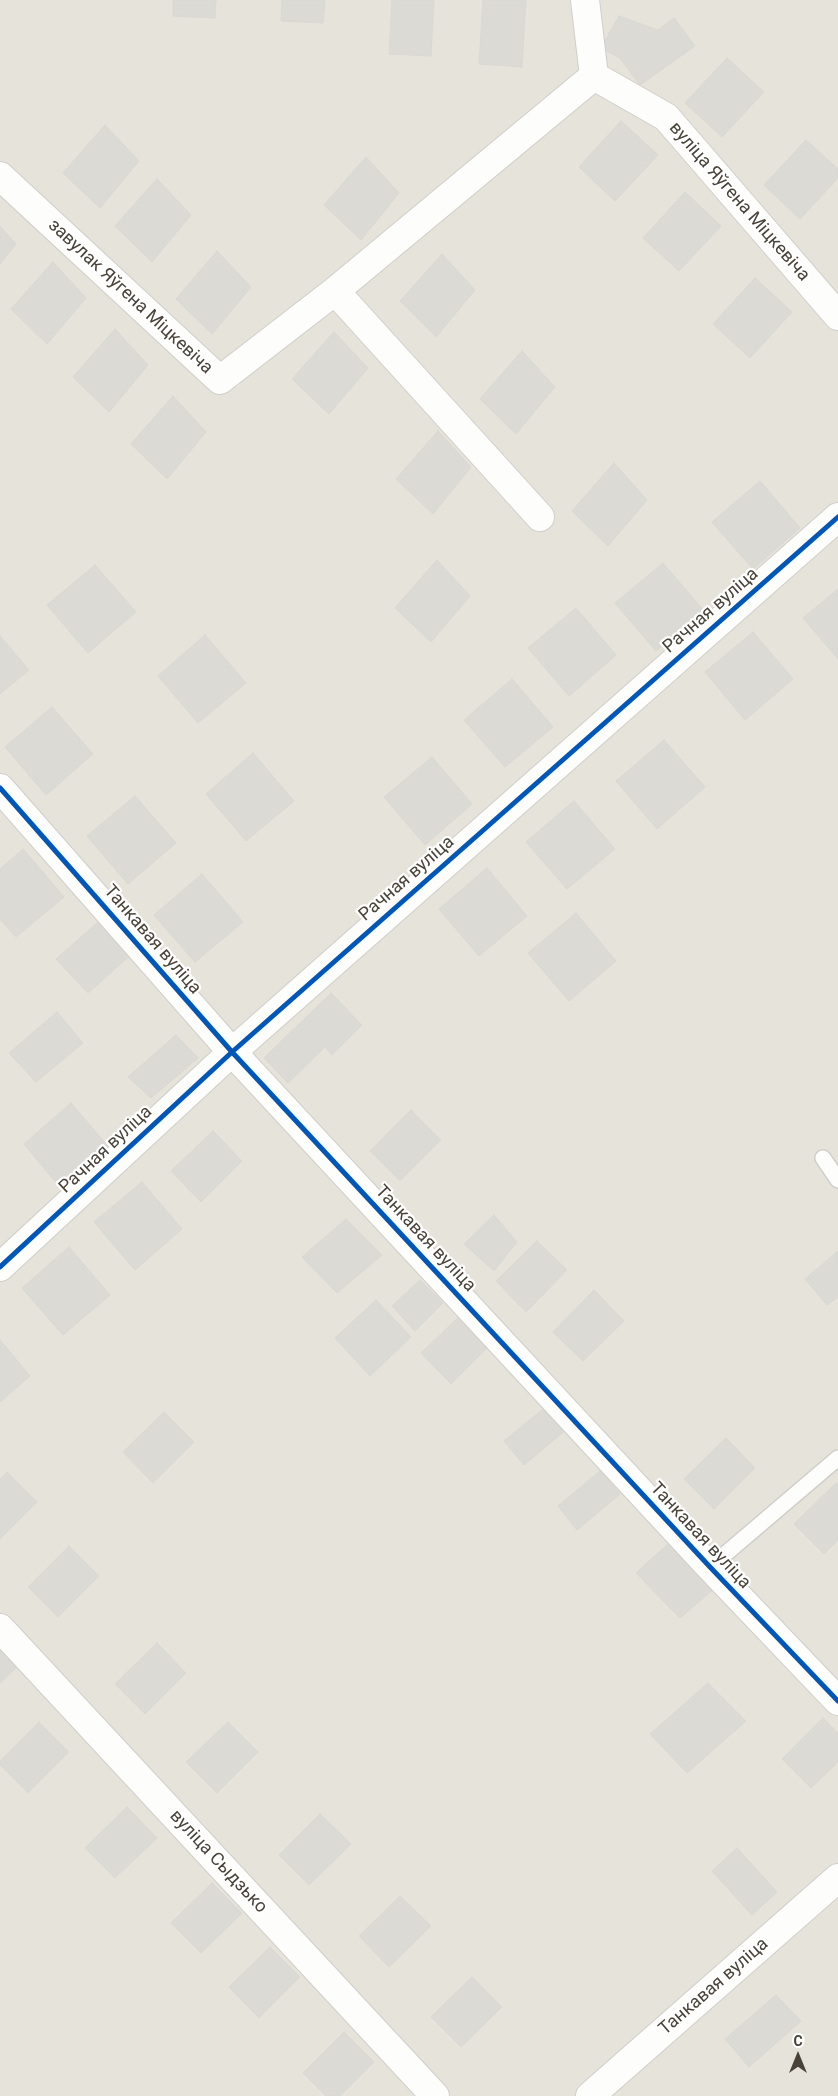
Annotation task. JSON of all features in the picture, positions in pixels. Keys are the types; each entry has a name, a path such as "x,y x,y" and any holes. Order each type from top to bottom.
{"street":[{"path":"585,0 594,76"},
{"name":"завулак Яўгена Міцкевіча","path":"0,176 220,380 335,292 594,76"},
{"name":"вуліца Яўгена Міцкевіча","path":"594,76 666,117 838,316"},
{"path":"335,292 540,517"},
{"name":"Рачная вуліца","path":"0,1267 232,1052 838,516"},
{"name":"Танкавая вуліца","path":"0,788 232,1052 710,1568 838,1701"},
{"name":"вуліца Сыдзько","path":"0,1628 435,2096"},
{"name":"Танкавая вуліца","path":"590,2096 838,1878"}],"lane":[{"path":"823,1158 838,1180"},
{"path":"710,1568 838,1458"}],"shaded area":[{"path":"0,0 838,0 838,2096 0,2096"}],"building":[{"path":"173,0 216,0 215,18 173,16"},
{"path":"282,0 325,0 323,23 281,21"},
{"path":"392,0 434,0 431,56 389,54"},
{"path":"483,0 526,0 522,67 479,64"},
{"path":"619,16 658,30 674,18 695,46 640,85 620,58 601,48"},
{"path":"727,58 764,92 722,137 685,103"},
{"path":"621,121 658,155 615,201 579,167"},
{"path":"105,125 139,161 100,208 63,173"},
{"path":"806,140 838,169 838,178 800,219 764,185"},
{"path":"366,157 399,193 361,240 324,205"},
{"path":"157,179 191,215 152,262 115,226"},
{"path":"685,192 721,226 679,271 643,238"},
{"path":"0,226 16,244 0,264"},
{"path":"217,251 251,287 212,334 176,299"},
{"path":"442,254 475,290 436,337 400,301"},
{"path":"53,262 86,298 47,344 11,309"},
{"path":"755,278 792,312 750,358 713,324"},
{"path":"115,329 148,365 109,412 73,377"},
{"path":"334,332 368,368 329,414 292,379"},
{"path":"522,351 555,387 516,434 480,399"},
{"path":"173,396 206,432 167,479 131,444"},
{"path":"438,431 471,467 433,514 396,479"},
{"path":"614,463 647,500 608,546 572,511"},
{"path":"760,481 800,528 753,569 712,522"},
{"path":"437,560 470,596 431,642 395,608"},
{"path":"663,563 704,611 656,651 615,603"},
{"path":"95,565 136,612 88,653 47,605"},
{"path":"838,589 838,659 803,618"},
{"path":"576,608 616,655 569,696 528,648"},
{"path":"753,632 793,679 745,720 705,672"},
{"path":"205,635 246,683 198,723 158,676"},
{"path":"0,636 29,670 0,694"},
{"path":"512,679 553,727 505,767 464,720"},
{"path":"52,707 93,754 46,795 5,747"},
{"path":"664,740 705,787 657,829 616,781"},
{"path":"253,753 294,801 246,841 206,794"},
{"path":"432,757 472,804 425,845 384,797"},
{"path":"135,796 176,843 128,884 87,836"},
{"path":"574,801 615,849 567,889 526,842"},
{"path":"23,849 64,897 16,937 0,919 0,869"},
{"path":"487,868 527,916 479,956 439,909"},
{"path":"202,874 243,922 195,962 154,915"},
{"path":"576,913 616,961 569,1001 528,953"},
{"path":"103,918 135,951 88,993 56,959"},
{"path":"331,993 362,1025 332,1055 325,1047 288,1083 264,1058"},
{"path":"57,1012 83,1043 36,1082 9,1053"},
{"path":"176,1035 198,1058 151,1098 128,1077"},
{"path":"71,1103 112,1151 64,1192 24,1144"},
{"path":"411,1110 441,1140 400,1181 370,1151"},
{"path":"213,1131 242,1161 201,1202 171,1171"},
{"path":"142,1182 182,1229 135,1270 94,1222"},
{"path":"494,1215 517,1242 494,1271 464,1244"},
{"path":"346,1219 382,1255 337,1293 302,1257"},
{"path":"537,1241 567,1270 526,1312 496,1281"},
{"path":"69,1247 110,1295 63,1335 22,1288"},
{"path":"838,1251 838,1297 827,1305 805,1279"},
{"path":"420,1280 443,1303 415,1331 392,1306"},
{"path":"594,1290 624,1321 583,1361 553,1332"},
{"path":"376,1300 411,1337 370,1376 335,1338"},
{"path":"463,1313 492,1343 451,1384 421,1353"},
{"path":"0,1340 30,1376 0,1402"},
{"path":"547,1406 567,1429 524,1465 504,1441"},
{"path":"164,1412 194,1442 153,1483 123,1452"},
{"path":"726,1438 755,1468 714,1509 684,1479"},
{"path":"600,1471 620,1494 577,1530 558,1506"},
{"path":"7,1472 37,1502 0,1539 0,1479"},
{"path":"836,1483 838,1486 838,1540 824,1554 794,1524"},
{"path":"670,1542 715,1588 680,1618 636,1573"},
{"path":"69,1546 99,1576 58,1617 28,1587"},
{"path":"157,1643 186,1673 145,1714 115,1684"},
{"path":"0,1648 18,1666 0,1683"},
{"path":"708,1683 746,1721 687,1773 650,1734"},
{"path":"823,1718 838,1733 838,1762 811,1788 782,1759"},
{"path":"39,1722 69,1752 28,1793 0,1765 0,1761"},
{"path":"228,1722 258,1752 217,1793 186,1762"},
{"path":"127,1807 157,1838 115,1878 85,1848"},
{"path":"320,1814 351,1844 309,1885 279,1855"},
{"path":"737,1848 777,1892 752,1915 712,1871"},
{"path":"212,1883 242,1913 201,1953 171,1923"},
{"path":"400,1896 431,1926 389,1967 359,1936"},
{"path":"270,1947 300,1977 259,2018 229,1987"},
{"path":"472,1977 502,2007 461,2047 431,2017"},
{"path":"776,1995 801,2021 749,2067 725,2039"},
{"path":"344,2032 374,2062 340,2096 326,2096 303,2073"}],"cycle path":[{"path":"0,1267 232,1052 838,517"},
{"path":"0,788 232,1052 710,1567 838,1701"}]}
